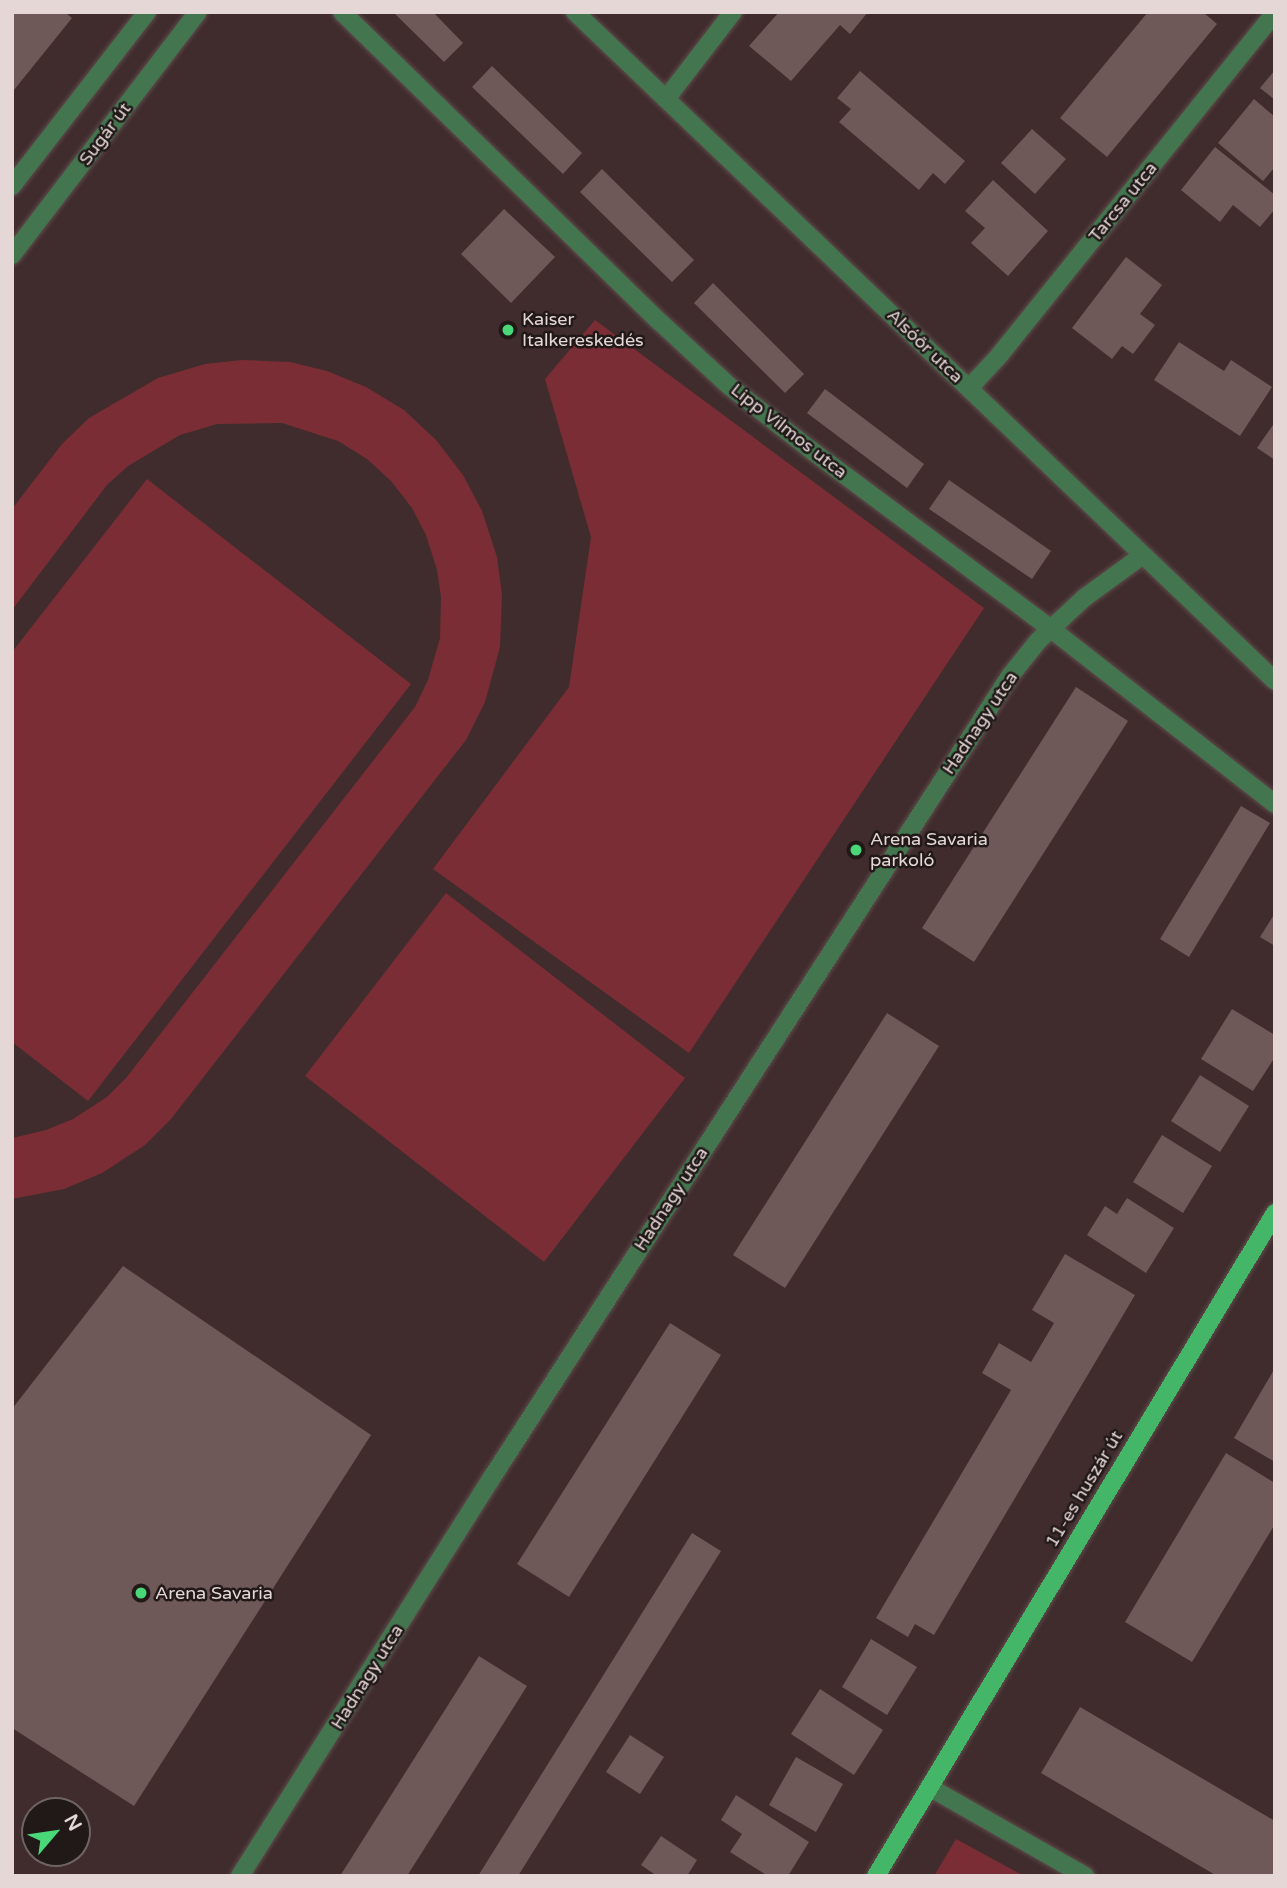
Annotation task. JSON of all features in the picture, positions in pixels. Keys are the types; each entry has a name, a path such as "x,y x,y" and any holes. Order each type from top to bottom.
{"main road":[{"name":"11-es huszár út","path":"876,1876 1275,1213"}],"street":[{"path":"12,186 147,12"},
{"name":"Sugár út","path":"12,255 198,12"},
{"name":"Lipp Vilmos utca","path":"342,12 660,322 728,384 822,458 1051,629 1275,804"},
{"name":"Alsóőr utca","path":"575,12 1275,681"},
{"path":"666,99 733,12"},
{"name":"Tarcsa utca","path":"969,388 1007,346 1275,13"},
{"name":"Hadnagy utca","path":"240,1876 483,1491 1010,676 1051,629 1084,598 1143,555"},
{"path":"929,1787 1085,1876"}],"shaded area":[{"path":"595,320 984,608 689,1053 433,869 569,687 591,537 545,379"},
{"path":"242,360 290,362 327,371 366,387 404,410 436,440 463,475 482,511 497,557 502,595 500,647 485,702 466,740 171,1119 145,1145 102,1173 64,1189 12,1199 12,1138 46,1130 73,1119 107,1097 126,1078 415,707 428,680 440,638 441,597 437,570 426,535 412,508 391,481 367,459 338,441 282,423 217,424 180,435 128,466 107,485 12,610 12,509 62,444 89,418 158,378 205,364"},
{"path":"147,479 411,684 88,1101 12,1042 12,652"},
{"path":"446,893 685,1078 544,1262 305,1076"},
{"path":"956,1839 1024,1876 934,1876"}],"building":[{"path":"12,12 65,12 72,18 14,90"},
{"path":"393,12 433,12 463,43 444,62"},
{"path":"779,12 868,12 850,34 840,25 791,81 749,46"},
{"path":"1148,12 1203,12 1217,24 1107,157 1060,118"},
{"path":"492,66 582,153 563,174 472,87"},
{"path":"1275,70 1275,100 1260,88"},
{"path":"860,71 965,161 945,184 933,173 919,190 839,122 851,109 837,98"},
{"path":"1254,99 1275,117 1275,167 1263,181 1218,143"},
{"path":"1032,129 1066,159 1035,194 1001,163"},
{"path":"1215,147 1275,195 1275,209 1260,227 1233,205 1220,222 1181,190"},
{"path":"602,169 694,260 672,282 580,192"},
{"path":"993,180 1048,231 1008,276 971,243 985,228 965,211"},
{"path":"504,209 555,257 511,303 461,254"},
{"path":"1126,257 1162,285 1140,314 1155,325 1133,354 1122,346 1112,359 1072,328"},
{"path":"713,283 804,374 785,393 694,303"},
{"path":"1179,342 1224,371 1231,360 1272,387 1240,436 1154,380"},
{"path":"825,389 924,464 907,488 807,413"},
{"path":"1275,422 1275,460 1257,448"},
{"path":"949,480 1051,551 1032,579 929,509"},
{"path":"1076,687 1128,721 974,962 922,928"},
{"path":"1241,806 1270,823 1189,957 1160,939"},
{"path":"1275,913 1275,946 1260,937"},
{"path":"1232,1009 1275,1035 1275,1057 1253,1091 1201,1059"},
{"path":"887,1013 939,1046 785,1288 733,1255"},
{"path":"1200,1075 1249,1106 1220,1152 1171,1121"},
{"path":"1162,1135 1212,1166 1183,1213 1133,1182"},
{"path":"1127,1198 1174,1228 1146,1273 1087,1235 1105,1206 1117,1214"},
{"path":"1065,1254 1135,1295 934,1635 915,1624 908,1637 876,1618 1011,1390 982,1373 999,1343 1031,1362 1054,1323 1032,1310"},
{"name":"Arena Savaria","path":"123,1266 371,1435 134,1806 12,1728 12,1409"},
{"path":"670,1323 721,1355 569,1597 517,1564"},
{"path":"1275,1368 1275,1462 1234,1438"},
{"path":"1226,1453 1275,1483 1275,1524 1192,1662 1125,1622"},
{"path":"692,1533 721,1551 518,1876 478,1876"},
{"path":"871,1639 917,1667 887,1715 842,1687"},
{"path":"479,1656 527,1686 478,1764 407,1876 340,1876"},
{"path":"820,1689 883,1730 854,1775 791,1734"},
{"path":"1080,1707 1275,1821 1275,1876 1217,1876 1041,1773"},
{"path":"630,1735 664,1757 640,1794 606,1772"},
{"path":"796,1757 843,1784 816,1832 769,1805"},
{"path":"736,1795 809,1842 788,1876 768,1876 730,1852 742,1834 721,1820"},
{"path":"661,1836 697,1860 687,1876 657,1876 641,1865"}],"place":[{"name":"Kaiser Italkereskedés","path":"508,330"},
{"name":"Arena Savaria parkoló","path":"856,850"},
{"name":"Arena Savaria","path":"141,1593"}]}
